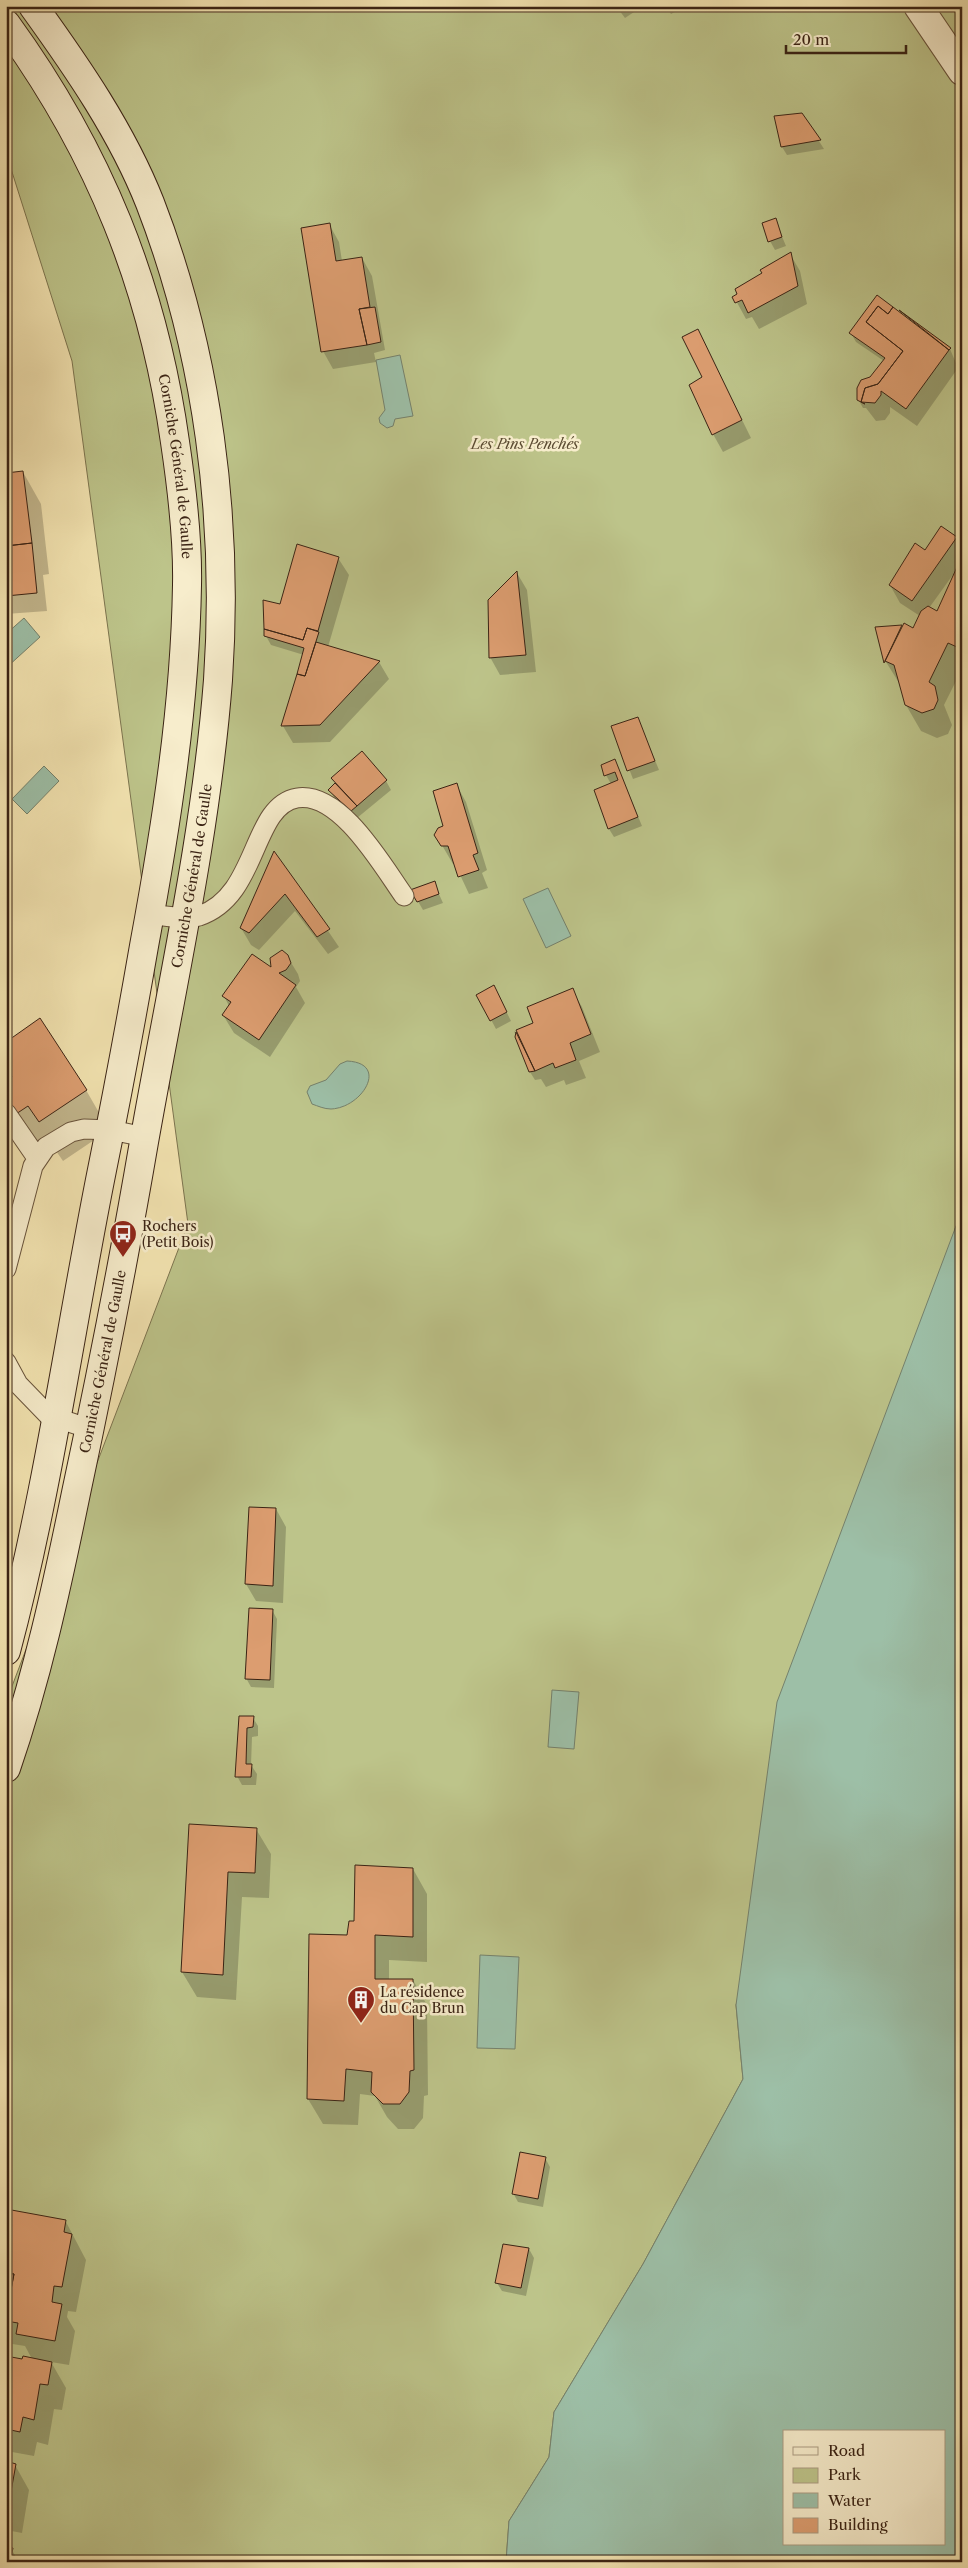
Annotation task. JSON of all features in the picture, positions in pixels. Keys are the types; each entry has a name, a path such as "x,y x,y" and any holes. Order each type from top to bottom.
{"main road":[{"name":"Corniche Général de Gaulle","path":"6,1768 39,1660 90,1429 145,1137 186,917 206,789 218,680 220,630 219,545 213,472 202,385 180,293 149,200 105,113 33,6"},
{"path":"918,6 962,71"},
{"name":"Corniche Général de Gaulle","path":"6,24 78,135 114,212 145,297 168,388 180,475 187,583 182,678 170,792 150,914 57,1420 20,1598 6,1651"}],"lane":[{"path":"150,914 186,917 200,916 224,901 242,879 267,821 276,808 283,802 306,797 320,800 345,819 368,845 404,896"},
{"path":"6,1113 37,1158"},
{"path":"6,1269 37,1158 46,1147 71,1132 84,1130 111,1130 145,1137"},
{"path":"6,1362 18,1384 48,1416 90,1429"}],"green space":[{"name":"Les Pins Penchés","path":"6,6 962,6 962,1218 956,1226 736,2005 743,2079 643,2264 554,2412 549,2457 509,2521 506,2562 6,2562 6,1702 188,1224 72,361 6,153"}],"water":[{"path":"400,355 413,416 395,419 393,426 387,428 380,423 379,418 385,410 376,360"},
{"path":"24,618 40,637 6,668 6,634"},
{"path":"44,766 59,781 27,814 12,799"},
{"path":"548,888 571,936 546,948 523,899"},
{"path":"347,1061 360,1064 367,1069 369,1077 367,1085 361,1094 342,1107 328,1109 312,1104 307,1092 310,1086 326,1080 340,1064"},
{"path":"962,1218 962,2562 506,2562 509,2521 549,2457 554,2412 643,2264 743,2079 736,2005 777,1702 956,1226"},
{"path":"552,1690 579,1692 574,1749 548,1747"},
{"path":"480,1955 519,1957 515,2049 477,2048"}],"building":[{"path":"802,113 821,140 781,147 774,116"},
{"path":"776,218 782,237 768,242 762,223"},
{"path":"330,223 336,261 362,257 370,307 359,309 367,345 321,352 301,228"},
{"path":"791,252 798,286 748,313 742,300 735,303 732,297 737,294 735,289 762,273 760,270"},
{"path":"877,295 893,307 888,314 878,306 866,322 903,351 878,384 865,388 861,402 857,400 857,388 861,380 870,377 885,358 849,333"},
{"path":"878,306 888,314 893,307 949,350 906,409 881,391 881,395 875,403 861,402 865,388 878,384 903,351 866,322"},
{"path":"375,307 381,342 367,345 359,309"},
{"path":"899,310 951,348 949,350"},
{"path":"698,329 742,420 712,435 689,385 702,377 682,337"},
{"path":"23,471 32,543 6,546 6,473"},
{"path":"941,526 957,537 912,601 889,585 915,543 925,550"},
{"path":"32,543 37,593 6,596 6,546"},
{"path":"297,544 339,557 318,631 307,628 303,640 264,629 263,600 280,604"},
{"path":"962,556 962,646 957,647 948,643 929,682 935,686 938,700 934,709 922,713 905,705 894,665 885,661 904,623 913,628 921,611 928,606 937,611"},
{"path":"517,571 526,655 489,658 488,600"},
{"path":"902,625 885,661 884,663 875,627"},
{"path":"307,628 319,632 305,676 297,674 304,648 264,636 264,629 303,640"},
{"path":"316,642 380,661 320,725 281,726 297,674 305,676"},
{"path":"638,717 655,761 627,771 611,726"},
{"path":"362,751 387,780 357,806 331,778"},
{"path":"615,759 638,817 608,829 594,790 618,780 615,772 604,776 601,765"},
{"path":"335,783 357,806 351,811 328,790"},
{"path":"457,783 478,853 473,855 479,870 458,877 448,846 441,846 434,835 438,828 443,826 433,791"},
{"path":"274,851 330,929 317,937 285,894 249,933 240,928"},
{"path":"435,881 439,894 417,902 410,890"},
{"path":"282,950 288,955 291,963 286,970 279,973 296,985 259,1040 222,1015 231,1002 222,996 252,954 271,967 270,958"},
{"path":"494,985 507,1012 490,1021 476,995"},
{"path":"573,988 591,1034 570,1043 576,1060 555,1068 553,1063 535,1071 516,1030 533,1023 527,1007"},
{"path":"40,1018 87,1090 39,1122 28,1106 16,1114 6,1097 6,1082 12,1077 6,1068 6,1042"},
{"path":"516,1032 535,1071 529,1072 515,1037"},
{"path":"249,1507 276,1508 273,1586 245,1584"},
{"path":"249,1608 273,1609 270,1680 245,1679"},
{"path":"239,1716 254,1716 253,1727 247,1728 246,1764 252,1764 251,1777 235,1777"},
{"path":"189,1824 257,1828 255,1873 228,1872 223,1975 181,1972"},
{"name":"La résidence du Cap Brun","path":"355,1865 413,1868 413,1937 375,1935 375,1979 413,1979 414,2070 410,2071 409,2092 400,2104 383,2104 371,2092 372,2072 346,2069 344,2101 307,2099 309,1934 347,1935 349,1921 354,1921"},
{"path":"520,2152 546,2157 538,2199 512,2194"},
{"path":"6,2209 66,2220 64,2232 72,2234 62,2287 54,2286 52,2302 62,2304 55,2341 16,2334 18,2323 6,2321 6,2294 10,2295 14,2274 6,2273 9,2255 6,2254"},
{"path":"503,2244 529,2248 521,2288 495,2283"},
{"path":"6,2273 14,2274 10,2295 6,2294"},
{"path":"6,2356 22,2359 23,2356 52,2362 48,2385 40,2384 34,2420 23,2417 20,2432 6,2429"},
{"path":"6,2461 16,2464 8,2508 6,2508"},
{"path":"6,2547 13,2548 10,2562 6,2562"}],"place":[{"name":"Rochers (Petit Bois)","path":"123,1258"},
{"name":"La résidence du Cap Brun","path":"361,2024"}]}
